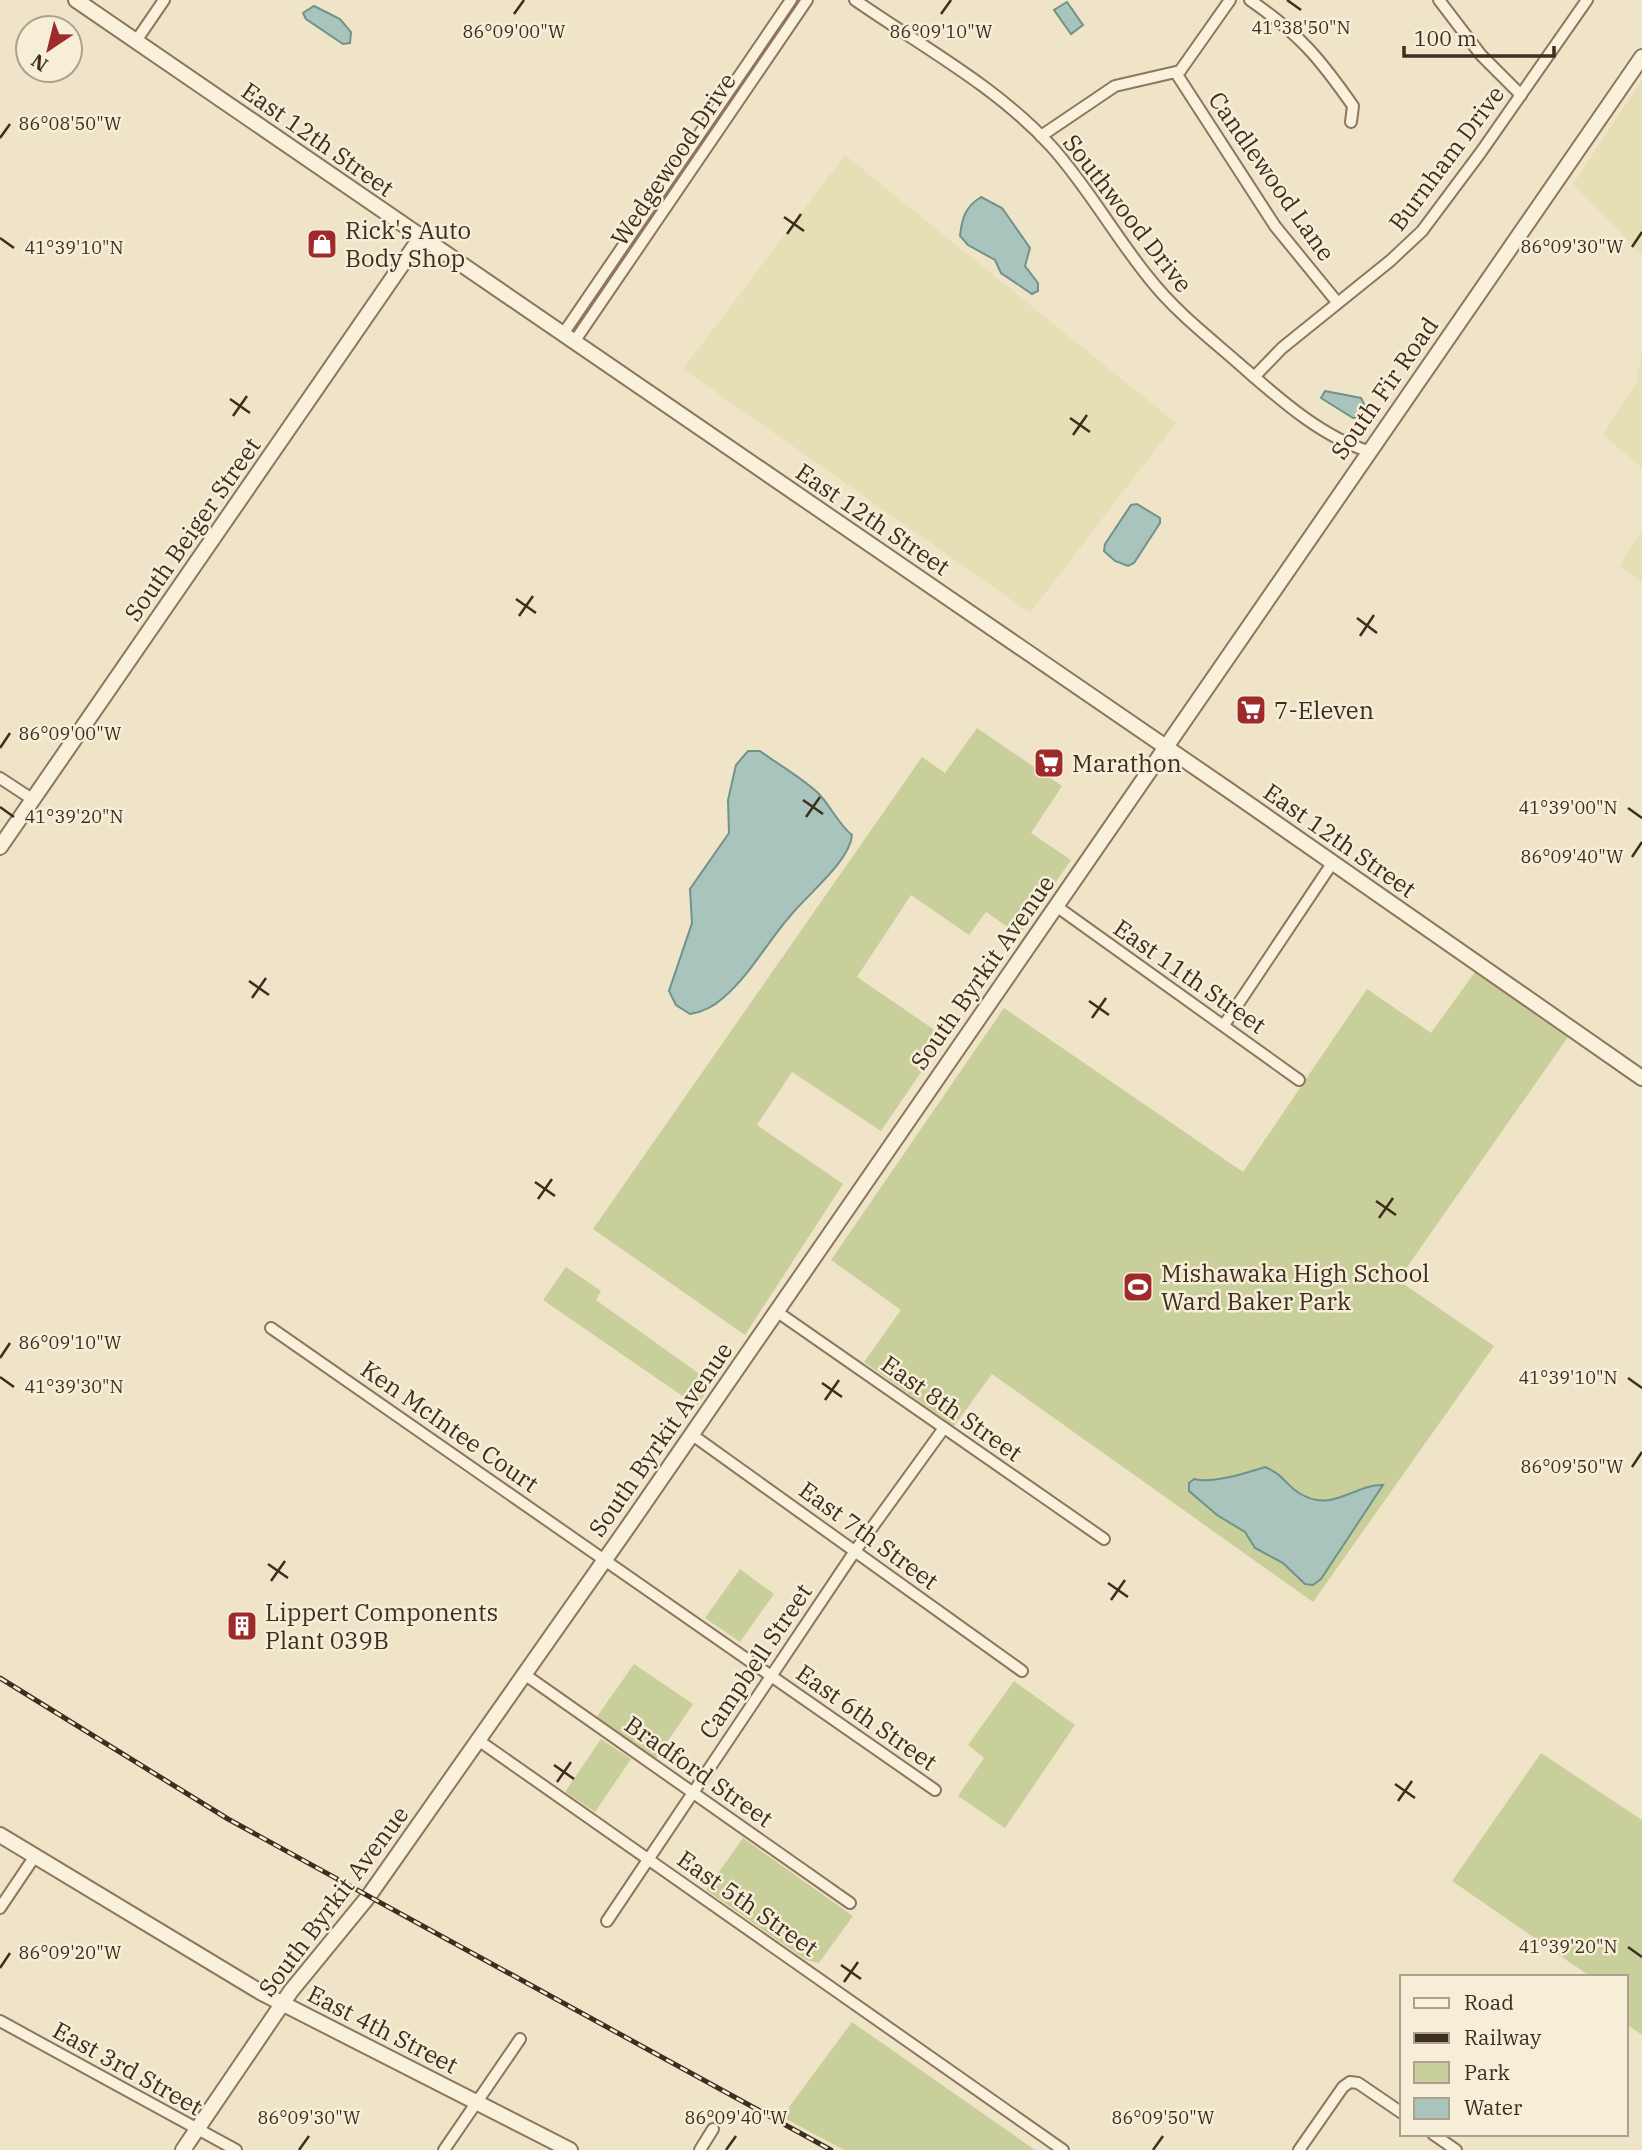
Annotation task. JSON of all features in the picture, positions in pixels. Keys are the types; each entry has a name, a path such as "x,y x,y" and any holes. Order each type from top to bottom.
{"street":[{"name":"East 12th Street","path":"76,0 1166,747 1642,1078"},
{"path":"136,41 164,0"},
{"name":"Wedgewood Drive","path":"568,338 791,0"},
{"name":"Wedgewood Drive","path":"568,338 807,0"},
{"name":"Southwood Drive","path":"855,0 995,96 1041,136 1080,181 1165,298 1194,327 1254,377 1349,445 1368,451"},
{"path":"1041,136 1115,86 1176,72 1230,0"},
{"path":"1250,0 1284,24 1316,54 1353,106 1351,122"},
{"path":"1439,0 1473,46 1521,95"},
{"name":"Burnham Drive","path":"1254,377 1282,348 1390,261 1422,230 1587,0"},
{"name":"South Fir Road","path":"1166,747 1642,57"},
{"name":"Candlewood Lane","path":"1176,72 1268,215 1337,302"},
{"name":"South Beiger Street","path":"0,847 421,237"},
{"name":"South Byrkit Avenue","path":"183,2150 283,2004 364,1902 478,1740 1166,747"},
{"path":"0,778 32,799"},
{"path":"1224,1025 1333,862"},
{"name":"East 11th Street","path":"1056,906 1299,1080"},
{"name":"East 8th Street","path":"776,1311 1104,1539"},
{"name":"Ken McIntee Court","path":"271,1328 604,1559"},
{"name":"Campbell Street","path":"607,1921 855,1551 944,1428"},
{"name":"East 7th Street","path":"691,1434 1022,1671"},
{"name":"East 6th Street","path":"604,1559 935,1790"},
{"name":"Bradford Street","path":"524,1674 850,1903"},
{"name":"East 5th Street","path":"478,1740 1063,2150"},
{"name":"East 4th Street","path":"0,1835 283,2004 570,2150"},
{"path":"0,1908 35,1856"},
{"name":"East 3rd Street","path":"0,2021 236,2150"},
{"path":"444,2150 520,2039"},
{"path":"1299,2150 1343,2087 1350,2082 1358,2083 1400,2112"},
{"path":"700,2150 713,2129"},
{"path":"1436,2136 1456,2150"}],"shaded area":[{"path":"1642,80 1642,255 1573,184"},
{"path":"845,155 1176,423 1030,613 683,369"},
{"path":"1642,348 1642,468 1603,435 1637,381"},
{"path":"1642,532 1642,582 1619,566"}],"green space":[{"path":"977,728 1062,786 1031,833 1071,860 1019,935 986,912 969,935 911,895 857,977 945,1037 881,1131 792,1072 757,1125 843,1184 745,1335 593,1229 922,757 945,773"},
{"name":"Mishawaka High School Ward Baker Park","path":"1475,972 1568,1037 1398,1280 1494,1346 1313,1602 992,1374 954,1426 864,1362 901,1310 831,1260 1004,1008 1243,1172 1367,989 1431,1033"},
{"path":"566,1267 601,1291 596,1300 712,1383 697,1406 543,1300"},
{"path":"740,1569 774,1594 740,1642 705,1618"},
{"path":"634,1664 693,1704 655,1760 596,1718"},
{"path":"1014,1681 1075,1725 1005,1828 958,1796 984,1758 968,1745"},
{"path":"601,1739 631,1759 595,1812 565,1792"},
{"path":"1541,1753 1642,1820 1642,2035 1628,2025 1628,1975 1588,1975 1452,1881"},
{"path":"743,1838 853,1916 819,1963 806,1960 706,1890"},
{"path":"852,2022 1035,2150 844,2150 786,2119 789,2107"}],"water":[{"path":"1067,2 1083,25 1071,34 1054,10"},
{"path":"314,6 340,19 351,32 350,43 343,44 306,19 303,13"},
{"path":"981,197 1002,208 1030,248 1025,266 1038,283 1038,291 1032,294 1001,273 995,260 968,245 960,236 965,214"},
{"path":"1325,391 1361,398 1366,408 1358,417 1353,418 1321,398"},
{"path":"1137,504 1160,518 1160,523 1134,563 1128,566 1115,561 1104,551 1105,544 1131,505"},
{"path":"748,751 760,751 823,798 852,835 850,845 836,866 782,925 733,989 715,1004 690,1014 676,1005 669,991 692,923 690,889 729,833 728,800 736,765"},
{"path":"1265,1467 1311,1499 1332,1499 1383,1485 1321,1579 1313,1585 1305,1584 1283,1563 1255,1548 1245,1532 1217,1515 1189,1491 1189,1483 1194,1479 1219,1479"}],"railway":[{"path":"0,1678 228,1819 831,2150"}],"place":[{"name":"Rick's Auto Body Shop","path":"322,244"},
{"name":"7-Eleven","path":"1251,710"},
{"name":"Marathon","path":"1049,763"},
{"name":"Mishawaka High School Ward Baker Park","path":"1138,1287"},
{"name":"Lippert Components Plant 039B","path":"242,1626"}]}
